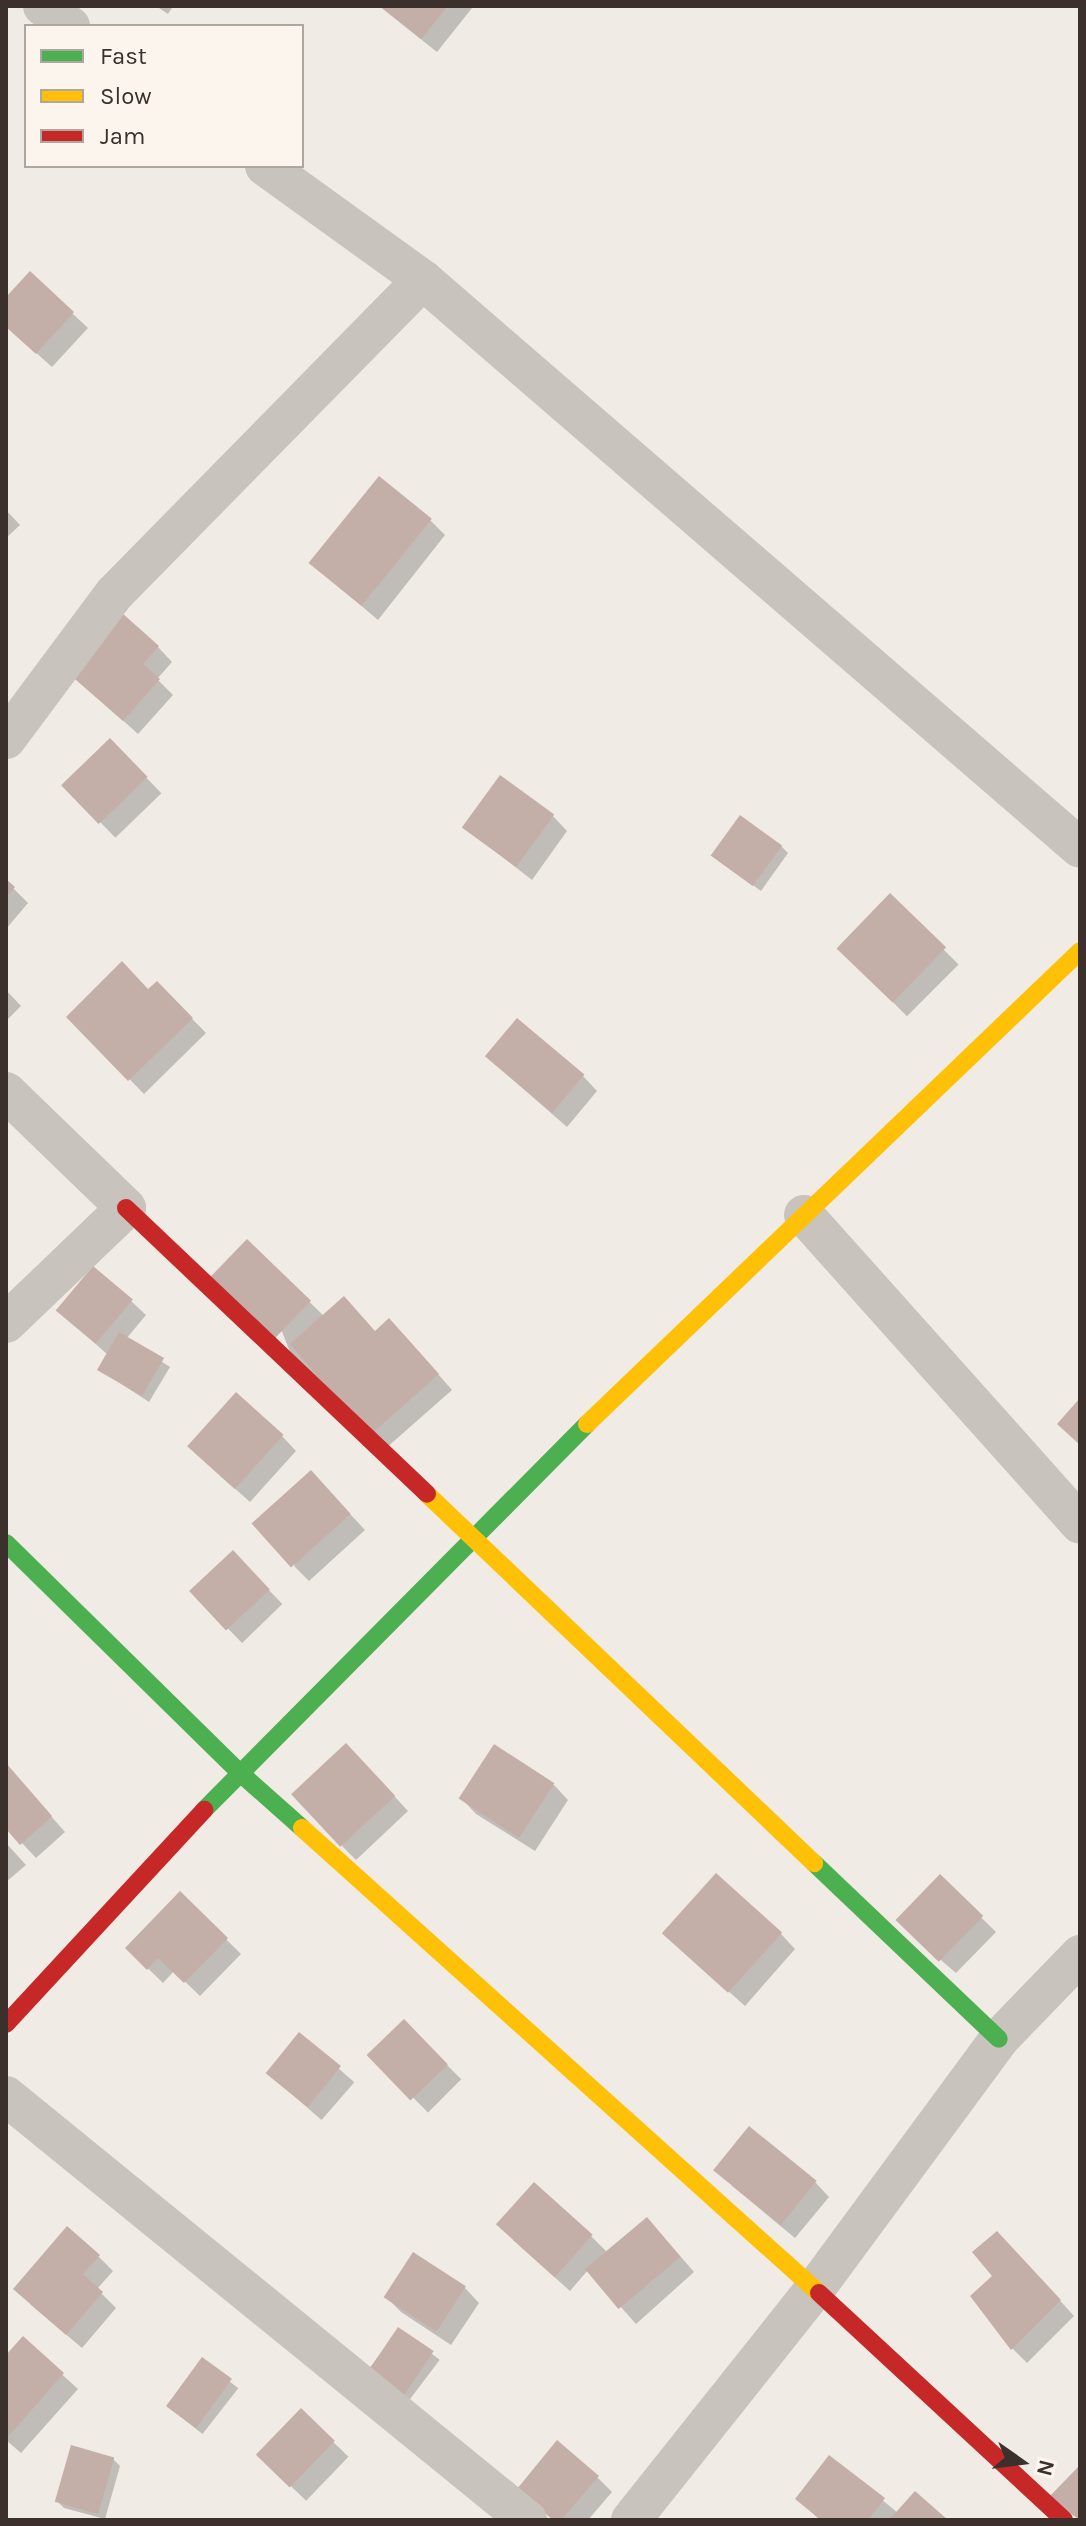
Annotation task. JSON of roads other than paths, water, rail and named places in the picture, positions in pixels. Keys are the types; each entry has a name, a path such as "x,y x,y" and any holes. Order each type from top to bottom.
{"street":[{"path":"43,6 67,24"},
{"path":"268,168 423,280 1080,848"},
{"path":"6,739 115,593 423,280"},
{"path":"6,2024 239,1772 475,1540 658,1353 1080,951"},
{"path":"6,1092 999,2039"},
{"path":"6,1323 126,1208"},
{"path":"804,1215 1080,1524"},
{"path":"6,1543 239,1772 815,2289 1064,2520"},
{"path":"631,2520 815,2289 999,2039 1080,1955"},
{"path":"6,2096 527,2520"}]}
